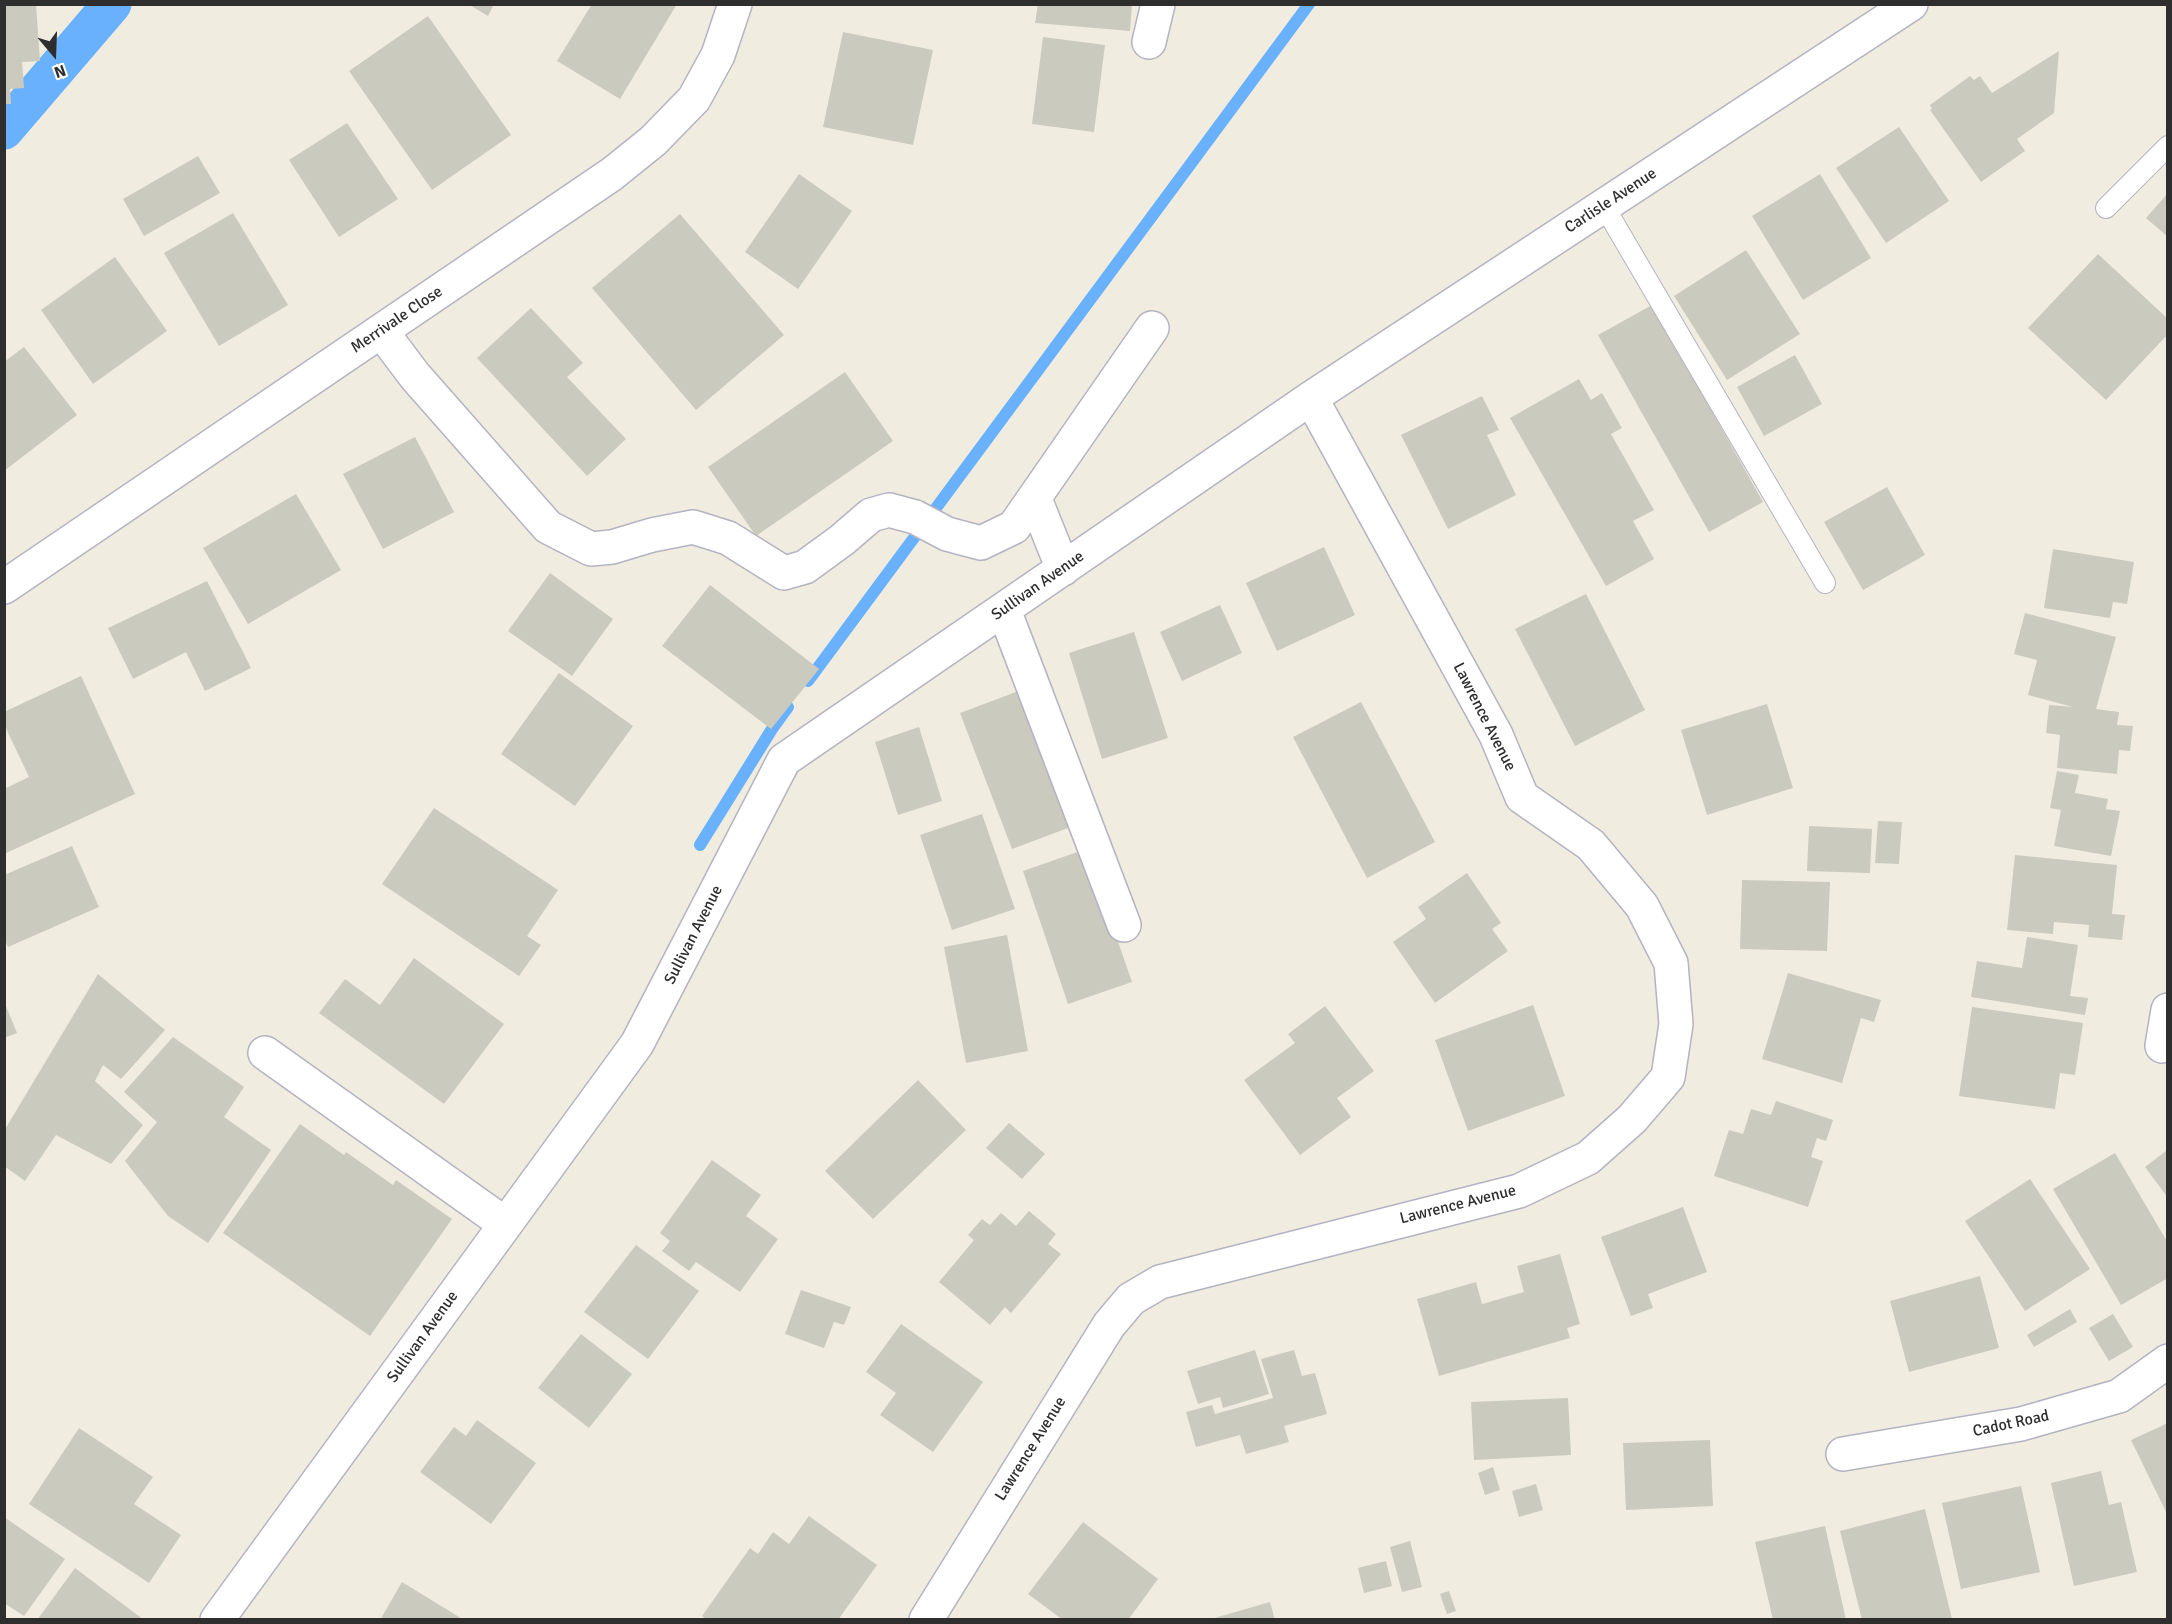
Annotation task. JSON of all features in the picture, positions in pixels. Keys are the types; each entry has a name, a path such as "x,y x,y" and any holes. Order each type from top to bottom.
{"street":[{"name":"Merrivale Close","path":"4,587 612,174 653,141 694,99 718,55 735,4"},
{"path":"1149,42 1158,4"},
{"name":"Carlisle Avenue","path":"1311,398 1911,4"},
{"path":"381,331 414,376 548,527 591,549 612,547 652,535 693,527 728,538 784,573 805,567 871,515 889,510 915,517 948,534 981,543 1014,527 1152,328"},
{"name":"Sullivan Avenue","path":"217,1620 636,1044 784,760 1311,398"},
{"name":"Lawrence Avenue","path":"926,1620 1108,1325 1131,1299 1160,1282 1519,1191 1587,1158 1632,1119 1668,1077 1676,1024 1671,963 1642,906 1591,845 1522,797 1496,735 1311,398"},
{"path":"1035,499 1063,569"},
{"path":"1004,610 1124,925"},
{"path":"2162,1046 2168,1010"},
{"path":"265,1053 505,1224"},
{"name":"Cadot Road","path":"1843,1454 2021,1424 2119,1396 2168,1361"}],"lane":[{"path":"2106,208 2168,146"},
{"path":"1604,206 1825,583"}],"building":[{"path":"4,4 36,4 40,61 22,62 24,88 10,89 11,104 4,104"},
{"path":"468,4 494,4 488,16"},
{"path":"592,4 677,4 620,99 557,61"},
{"path":"1038,4 1132,4 1130,31 1035,23"},
{"path":"428,16 511,135 432,190 349,71"},
{"path":"843,32 933,50 913,145 823,127"},
{"path":"1043,37 1105,45 1094,132 1032,124"},
{"path":"2059,51 2054,113 2017,139 2025,151 1981,182 1930,110 1932,109 1930,105 1970,76 1974,80 1980,76 1992,93"},
{"path":"347,123 398,199 339,237 289,160"},
{"path":"1899,127 1949,201 1886,243 1836,168"},
{"path":"198,156 220,193 144,236 123,199"},
{"path":"799,174 852,211 798,289 745,252"},
{"path":"1820,174 1871,258 1803,300 1752,216"},
{"path":"2168,193 2168,237 2146,218"},
{"path":"233,213 288,305 219,346 164,253"},
{"path":"680,214 784,335 696,410 592,288"},
{"path":"1746,250 1800,334 1727,380 1674,296"},
{"path":"2098,254 2168,319 2168,334 2106,400 2028,328"},
{"path":"115,257 167,331 93,384 41,310"},
{"path":"1652,305 1763,502 1709,532 1598,335"},
{"path":"531,308 583,363 567,377 626,439 587,476 477,358"},
{"path":"24,347 77,415 4,471 4,362"},
{"path":"1795,355 1822,404 1764,436 1737,387"},
{"path":"845,372 893,441 756,536 708,467"},
{"path":"1579,379 1591,400 1602,393 1622,428 1611,434 1654,510 1633,521 1654,559 1606,586 1510,418"},
{"path":"1482,396 1499,430 1487,435 1516,495 1448,529 1401,435"},
{"path":"415,437 454,512 383,549 343,474"},
{"path":"1887,487 1925,555 1863,590 1824,522"},
{"path":"296,494 341,570 248,624 203,548"},
{"path":"1324,547 1355,615 1277,651 1246,583"},
{"path":"2053,549 2134,562 2127,604 2113,602 2110,618 2044,608"},
{"path":"550,573 613,619 572,676 508,631"},
{"path":"207,581 251,668 205,691 186,652 133,679 108,628"},
{"path":"710,585 819,669 771,729 662,646"},
{"path":"1586,594 1645,710 1575,746 1515,629"},
{"path":"1220,605 1242,653 1182,681 1160,632"},
{"path":"2025,613 2116,637 2096,709 2119,712 2117,725 2133,726 2130,751 2119,750 2117,774 2057,768 2060,735 2046,733 2049,705 2073,707 2028,695 2037,660 2014,654"},
{"path":"1134,632 1168,738 1102,759 1069,653"},
{"path":"559,673 633,726 575,806 501,754"},
{"path":"81,676 135,794 4,854 4,789 29,777 4,724 4,712"},
{"path":"1024,689 1076,825 1012,849 960,713"},
{"path":"1361,702 1435,842 1367,878 1293,737"},
{"path":"1767,704 1793,788 1707,815 1681,730"},
{"path":"919,727 942,801 898,815 875,742"},
{"path":"2057,771 2079,775 2075,793 2108,799 2106,809 2120,811 2111,856 2054,846 2061,810 2050,808"},
{"path":"434,808 558,890 527,936 541,945 519,976 382,884"},
{"path":"982,814 1015,909 952,930 920,835"},
{"path":"1878,821 1902,822 1899,864 1875,863"},
{"path":"1809,826 1872,829 1870,873 1807,871"},
{"path":"72,846 99,907 8,947 4,938 4,875"},
{"path":"1086,849 1132,982 1068,1004 1023,871"},
{"path":"2015,855 2117,865 2112,914 2125,915 2122,940 2088,937 2089,925 2054,922 2053,934 2007,930"},
{"path":"1467,873 1501,923 1492,929 1508,951 1435,1003 1393,942 1426,919 1418,907"},
{"path":"1742,880 1830,882 1827,951 1740,949"},
{"path":"1007,935 1028,1051 966,1063 944,947"},
{"path":"2027,937 2078,945 2070,996 2088,998 2085,1015 1971,997 1977,961 2022,968"},
{"path":"414,958 504,1024 444,1104 319,1013 345,979 380,1005"},
{"path":"1788,973 1881,1000 1874,1022 1861,1018 1842,1083 1762,1059"},
{"path":"98,974 165,1030 121,1079 103,1065 95,1081 143,1125 111,1164 56,1135 25,1181 4,1166 4,1131"},
{"path":"4,1001 17,1033 4,1038"},
{"path":"1533,1005 1565,1096 1468,1131 1435,1040"},
{"path":"1325,1006 1374,1071 1337,1098 1351,1117 1300,1155 1244,1080 1295,1043 1288,1034"},
{"path":"1972,1007 2083,1023 2075,1075 2060,1073 2055,1109 1959,1096"},
{"path":"173,1037 244,1087 224,1117 271,1150 208,1243 168,1216 125,1161 157,1122 124,1092"},
{"path":"918,1080 966,1130 873,1219 825,1171"},
{"path":"1776,1101 1833,1120 1826,1141 1817,1138 1811,1157 1823,1161 1808,1207 1714,1176 1729,1130 1743,1134 1751,1109 1771,1115"},
{"path":"1009,1123 1045,1154 1022,1179 986,1148"},
{"path":"300,1124 344,1155 346,1152 393,1185 396,1180 452,1219 370,1336 223,1233"},
{"path":"2166,1151 2168,1154 2168,1198 2145,1167"},
{"path":"2115,1153 2168,1243 2168,1278 2121,1305 2053,1189"},
{"path":"712,1160 761,1195 746,1216 778,1239 740,1292 696,1262 689,1271 662,1251 670,1241 660,1233"},
{"path":"2030,1179 2090,1269 2025,1311 1965,1221"},
{"path":"1683,1207 1707,1272 1648,1294 1653,1308 1631,1316 1601,1237"},
{"path":"1029,1211 1056,1234 1048,1244 1061,1254 1011,1313 1005,1307 990,1325 939,1282 974,1240 968,1235 982,1219 990,1225 1001,1213 1016,1226"},
{"path":"636,1245 699,1291 648,1359 584,1312"},
{"path":"1560,1254 1580,1324 1567,1328 1570,1338 1439,1376 1417,1299 1476,1282 1482,1304 1524,1292 1517,1266"},
{"path":"1980,1276 1999,1348 1909,1372 1890,1301"},
{"path":"801,1290 851,1307 844,1325 834,1322 824,1348 785,1334"},
{"path":"2070,1309 2077,1322 2034,1347 2027,1335"},
{"path":"2113,1314 2133,1347 2109,1361 2089,1328"},
{"path":"901,1324 983,1382 933,1452 880,1415 896,1393 866,1372"},
{"path":"581,1334 632,1374 589,1428 538,1388"},
{"path":"1255,1350 1269,1394 1223,1408 1220,1397 1198,1404 1187,1371"},
{"path":"1294,1350 1302,1376 1315,1373 1327,1414 1284,1426 1289,1442 1246,1454 1240,1435 1196,1447 1186,1412 1212,1405 1215,1414 1273,1398 1261,1359"},
{"path":"1568,1398 1571,1455 1474,1460 1471,1402"},
{"path":"477,1420 536,1463 491,1524 420,1472 454,1427 466,1436"},
{"path":"2168,1423 2168,1516 2131,1440"},
{"path":"79,1428 153,1477 134,1504 181,1535 149,1583 29,1504"},
{"path":"1710,1440 1713,1506 1626,1510 1623,1443"},
{"path":"1493,1467 1500,1490 1485,1495 1478,1473"},
{"path":"2101,1471 2109,1505 2121,1502 2137,1572 2074,1586 2051,1483"},
{"path":"1536,1484 1543,1510 1519,1517 1512,1491"},
{"path":"2021,1486 2040,1572 1961,1589 1942,1503"},
{"path":"1925,1509 1952,1619 1862,1620 1840,1531"},
{"path":"809,1516 877,1565 838,1620 707,1620 702,1616 750,1548 758,1554 773,1532 789,1544"},
{"path":"4,1517 65,1559 24,1616 4,1603"},
{"path":"1083,1522 1158,1579 1128,1620 1063,1620 1028,1594"},
{"path":"1825,1526 1846,1620 1773,1620 1755,1542"},
{"path":"1410,1541 1422,1587 1402,1592 1390,1547"},
{"path":"1386,1561 1392,1586 1364,1593 1358,1568"},
{"path":"75,1568 144,1620 37,1620"},
{"path":"402,1582 464,1620 380,1620"},
{"path":"1449,1591 1456,1611 1447,1614 1440,1594"},
{"path":"1270,1602 1275,1620 1211,1620 1211,1619"}],"waterway":[{"path":"4,130 112,4"},
{"path":"808,681 1309,4"},
{"path":"700,845 788,707"}]}
